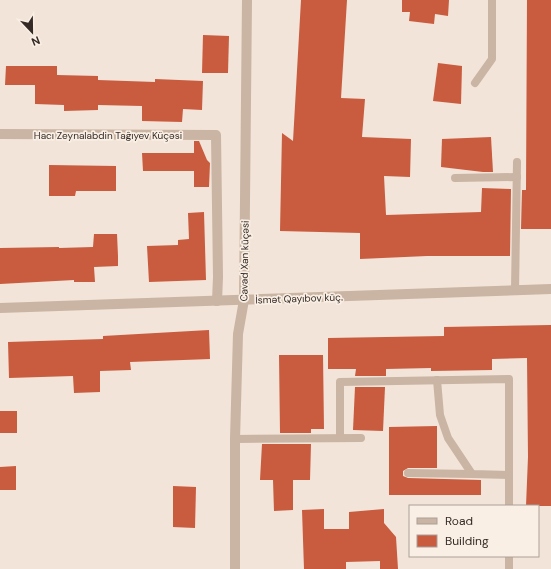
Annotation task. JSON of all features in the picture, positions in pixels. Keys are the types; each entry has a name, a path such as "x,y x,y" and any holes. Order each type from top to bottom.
{"street":[{"name":"Cavad Xan küçəsi","path":"235,569 238,334 244,300 247,0"},
{"name":"Hacı Zeynalabdin Tağıyev Küçəsi","path":"0,134 216,135 217,301"},
{"name":"İsmət Qayıbov küç.","path":"0,308 551,289"}],"lane":[{"path":"476,83 492,59 492,0"},
{"path":"515,291 517,162"},
{"path":"455,178 517,177"},
{"path":"340,438 340,382 509,379 509,505"},
{"path":"437,380 440,414 448,438 472,474"},
{"path":"236,439 361,438"},
{"path":"408,473 509,474"},
{"path":"509,557 509,569"}],"building":[{"path":"301,0 347,0 341,98 365,99 362,137 411,139 410,177 384,176 386,215 481,212 482,188 511,189 510,256 427,256 360,259 360,233 280,231 282,133 293,141"},
{"path":"402,0 449,0 448,16 435,14 434,24 409,21 410,12 402,12"},
{"path":"527,0 551,0 551,229 521,229 522,190 526,190"},
{"path":"203,35 229,36 228,73 202,73"},
{"path":"438,63 462,66 461,104 433,101"},
{"path":"6,66 57,66 57,75 98,76 98,80 155,82 155,79 203,81 202,110 183,109 182,122 142,121 142,106 98,105 98,110 64,111 64,105 35,104 35,85 5,85"},
{"path":"491,137 493,172 441,167 442,139"},
{"path":"194,141 199,141 207,160 210,163 209,187 194,187 194,171 143,171 142,153 194,153"},
{"path":"49,165 116,166 116,191 76,191 75,196 49,196"},
{"path":"204,212 206,280 149,282 147,246 178,245 178,240 189,239 188,213"},
{"path":"94,234 117,234 118,256 118,266 94,267 95,282 74,282 74,280 0,284 0,248 93,247"},
{"path":"551,325 551,506 526,505 528,457 527,358 492,359 492,370 431,371 431,368 386,369 386,376 355,376 356,369 328,369 328,338 444,336 444,327"},
{"path":"209,330 210,359 130,362 131,370 100,371 100,392 74,393 73,376 9,378 8,342 103,339 103,336"},
{"path":"279,355 323,355 324,429 311,429 311,433 280,433"},
{"path":"355,387 385,387 383,431 353,430"},
{"path":"0,411 17,411 17,433 0,433"},
{"path":"437,426 437,468 408,468 403,471 403,476 408,478 481,480 481,495 389,495 389,427"},
{"path":"262,444 311,444 310,480 293,480 293,510 274,511 273,480 260,480"},
{"path":"16,466 16,490 0,490 0,467"},
{"path":"173,486 196,487 195,528 173,527"},
{"path":"324,509 324,529 349,529 349,512 384,509 384,523 396,537 398,569 380,569 380,561 346,562 346,569 304,569 302,510"}]}
